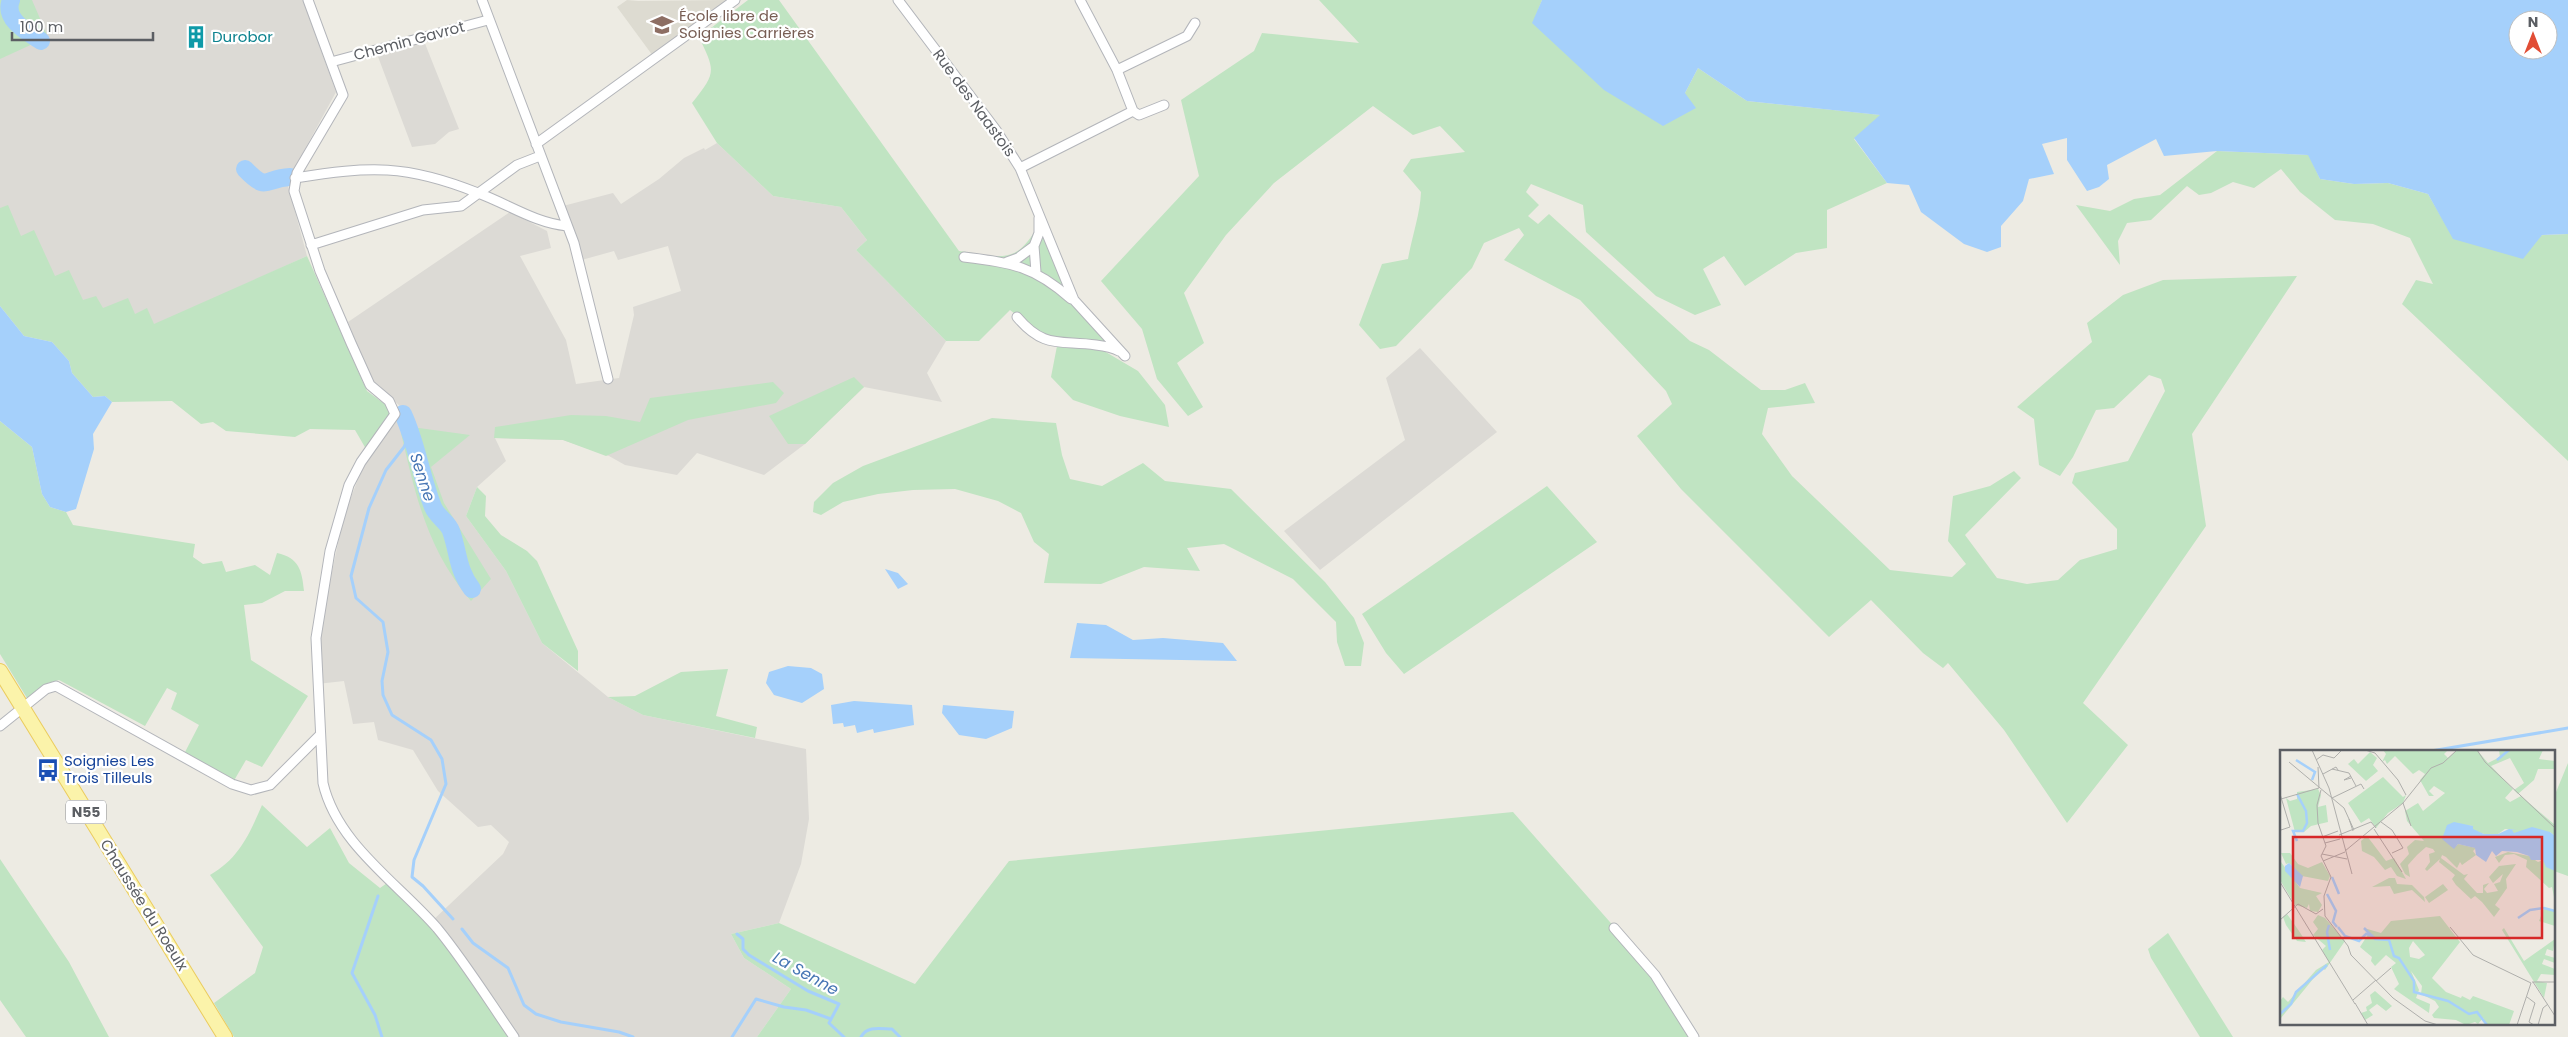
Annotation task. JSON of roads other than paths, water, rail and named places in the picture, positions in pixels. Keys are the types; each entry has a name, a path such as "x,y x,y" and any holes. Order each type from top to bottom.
{"main road":[{"name":"Chaussée du Roeulx","path":"0,671 225,1037"}],"street":[{"path":"308,0 343,95 295,178 294,191 311,245 370,385 390,401 395,414 360,462 349,485 335,531 316,638 323,783 334,815 373,863 438,930 514,1037"},
{"path":"482,0 574,243 608,379"},
{"path":"536,144 735,0"},
{"name":"Rue des Naastois","path":"898,0 996,130 1020,168 1074,300"},
{"path":"1080,0 1117,70 1133,111 1138,115 1164,105"},
{"name":"Chemin Gavrot","path":"331,62 488,20"},
{"path":"1117,70 1188,36 1195,23"},
{"path":"1020,168 1133,111"},
{"path":"311,245 423,210 461,206 517,165 540,156"},
{"path":"295,178 347,170 393,169 427,175 479,193 544,222 567,226"},
{"name":"Rue des Naastois","path":"1036,272 1034,246 1039,233 1038,212"},
{"path":"1008,262 1018,258 1034,246"},
{"name":"Rue des Naastois","path":"964,257 1008,262 1036,272 1074,300 1125,356 1115,349 1092,344 1050,342 1034,335 1017,317"},
{"path":"1092,344 1101,336 1101,330"},
{"path":"0,726 46,689 56,686 246,790 258,790 270,785 320,735"},
{"path":"1614,928 1655,975 1694,1037"}],"water":[{"path":"1542,0 2568,0 2568,234 2542,235 2523,259 2453,239 2428,194 2388,183 2354,184 2320,179 2308,155 2217,151 2164,156 2156,139 2107,165 2109,179 2099,187 2087,191 2067,160 2067,138 2042,144 2054,174 2029,179 2023,201 2001,226 2001,247 1987,252 1964,244 1921,212 1909,185 1887,183 1854,138 1880,115 1747,101 1698,68 1685,93 1696,108 1663,126 1604,90 1532,23"},
{"path":"0,306 24,336 52,342 69,361 72,373 93,397 105,396 112,402 93,434 94,449 76,509 66,512 50,507 42,494 32,447 0,421"},
{"path":"885,569 898,573 908,584 898,589"},
{"path":"1077,623 1106,625 1133,640 1163,638 1223,643 1237,661 1070,658"},
{"path":"788,666 811,668 822,674 824,689 802,703 774,695 766,683 769,672"},
{"path":"854,701 912,705 914,725 874,733 873,729 857,733 855,725 844,727 843,723 833,724 831,705"},
{"path":"943,705 1014,711 1012,728 986,739 959,735 942,713"}],"waterway":[{"name":"Senne","path":"11,0 9,7 13,19 23,29 41,41"},
{"name":"Senne","path":"245,169 258,181 262,182 290,177"},
{"name":"Senne","path":"403,414 412,437 433,507 450,528 461,568 472,589"},
{"path":"411,433 404,447 386,470 369,508 351,576 356,598 383,622 388,652 382,681 383,695 392,715 431,740 442,759 446,784 414,860 412,877 423,886 453,919"},
{"path":"2437,750 2568,728"},
{"path":"378,896 352,973 375,1015 382,1037"},
{"path":"462,929 473,943 508,968 524,1005 536,1014 561,1022 619,1032 633,1037"},
{"name":"La Senne","path":"737,934 743,939 743,949 749,955 808,991 839,1004 829,1023 844,1037"},
{"path":"732,1037 756,999 784,1007 806,1010 831,1019"},
{"name":"La Senne","path":"861,1037 867,1031 879,1028 892,1029 900,1037"}],"place":[{"name":"École libre de Soignies Carrières","path":"662,25"},
{"name":"Durobor","path":"196,37"},
{"name":"Soignies Les Trois Tilleuls","path":"48,770"}]}
